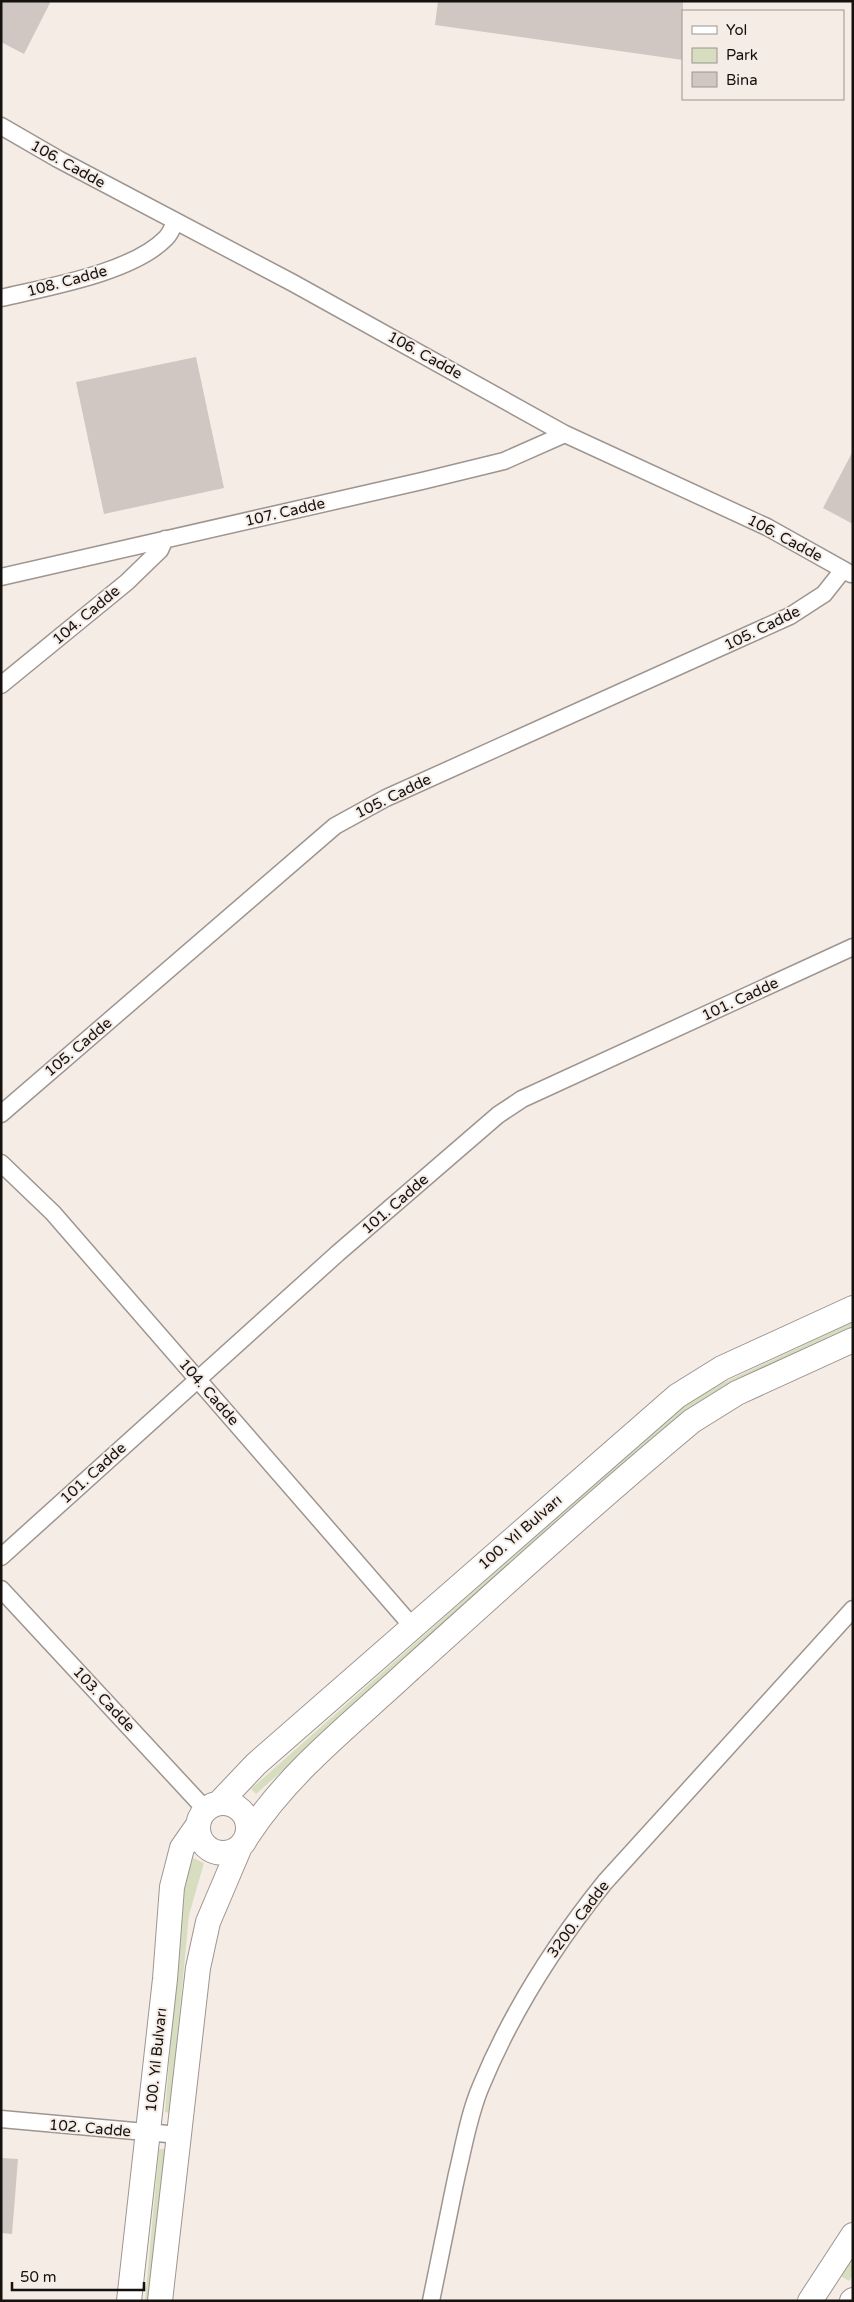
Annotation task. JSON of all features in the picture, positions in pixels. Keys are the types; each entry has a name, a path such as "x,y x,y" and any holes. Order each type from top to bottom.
{"main road":[{"name":"100. Yıl Bulvarı","path":"129,2301 148,2133 172,1887 182,1848 208,1813 256,1764 677,1396 722,1368 853,1308"},
{"name":"100. Yıl Bulvarı","path":"160,2301 198,1968 208,1922 243,1842 284,1788 314,1757 433,1648 692,1420 737,1393 853,1340"},
{"path":"236,1806 247,1818 243,1842 231,1853 214,1852 202,1842 208,1813 236,1806"},
{"path":"810,2301 853,2234"}],"street":[{"name":"106. Cadde","path":"1,126 310,293 565,434 767,527 848,572"},
{"name":"108. Cadde","path":"1,298 104,273 149,250 166,238 176,222"},
{"name":"107. Cadde","path":"1,577 504,461 565,434"},
{"name":"104. Cadde","path":"1,685 126,582 160,550 165,539"},
{"name":"105. Cadde","path":"1,1114 335,826 386,798 790,616 824,594 848,572"},
{"name":"101. Cadde","path":"1,1557 338,1253 498,1115 514,1104 853,947"},
{"name":"104. Cadde","path":"1,1163 53,1213 412,1626"},
{"name":"103. Cadde","path":"1,1589 208,1813"},
{"name":"3200. Cadde","path":"431,2301 462,2152 481,2086 519,2006 547,1959 576,1918 605,1882 853,1609"},
{"name":"102. Cadde","path":"1,2120 179,2135"}],"green space":[{"path":"853,1322 853,1330 695,1405 256,1794 251,1789 687,1402 708,1390"},
{"path":"193,1858 204,1863 189,1915 170,2113 165,2112 183,1889"},
{"path":"159,2149 166,2149 151,2301 145,2301"},
{"path":"853,2253 853,2275 849,2281 839,2275"}],"building":[{"path":"1,1 51,1 24,54 1,42"},
{"path":"438,1 683,1 682,60 435,25"},
{"path":"196,357 224,488 104,514 76,382"},
{"path":"853,451 853,524 823,508"},
{"path":"1,2158 18,2159 12,2234 1,2233"}]}
